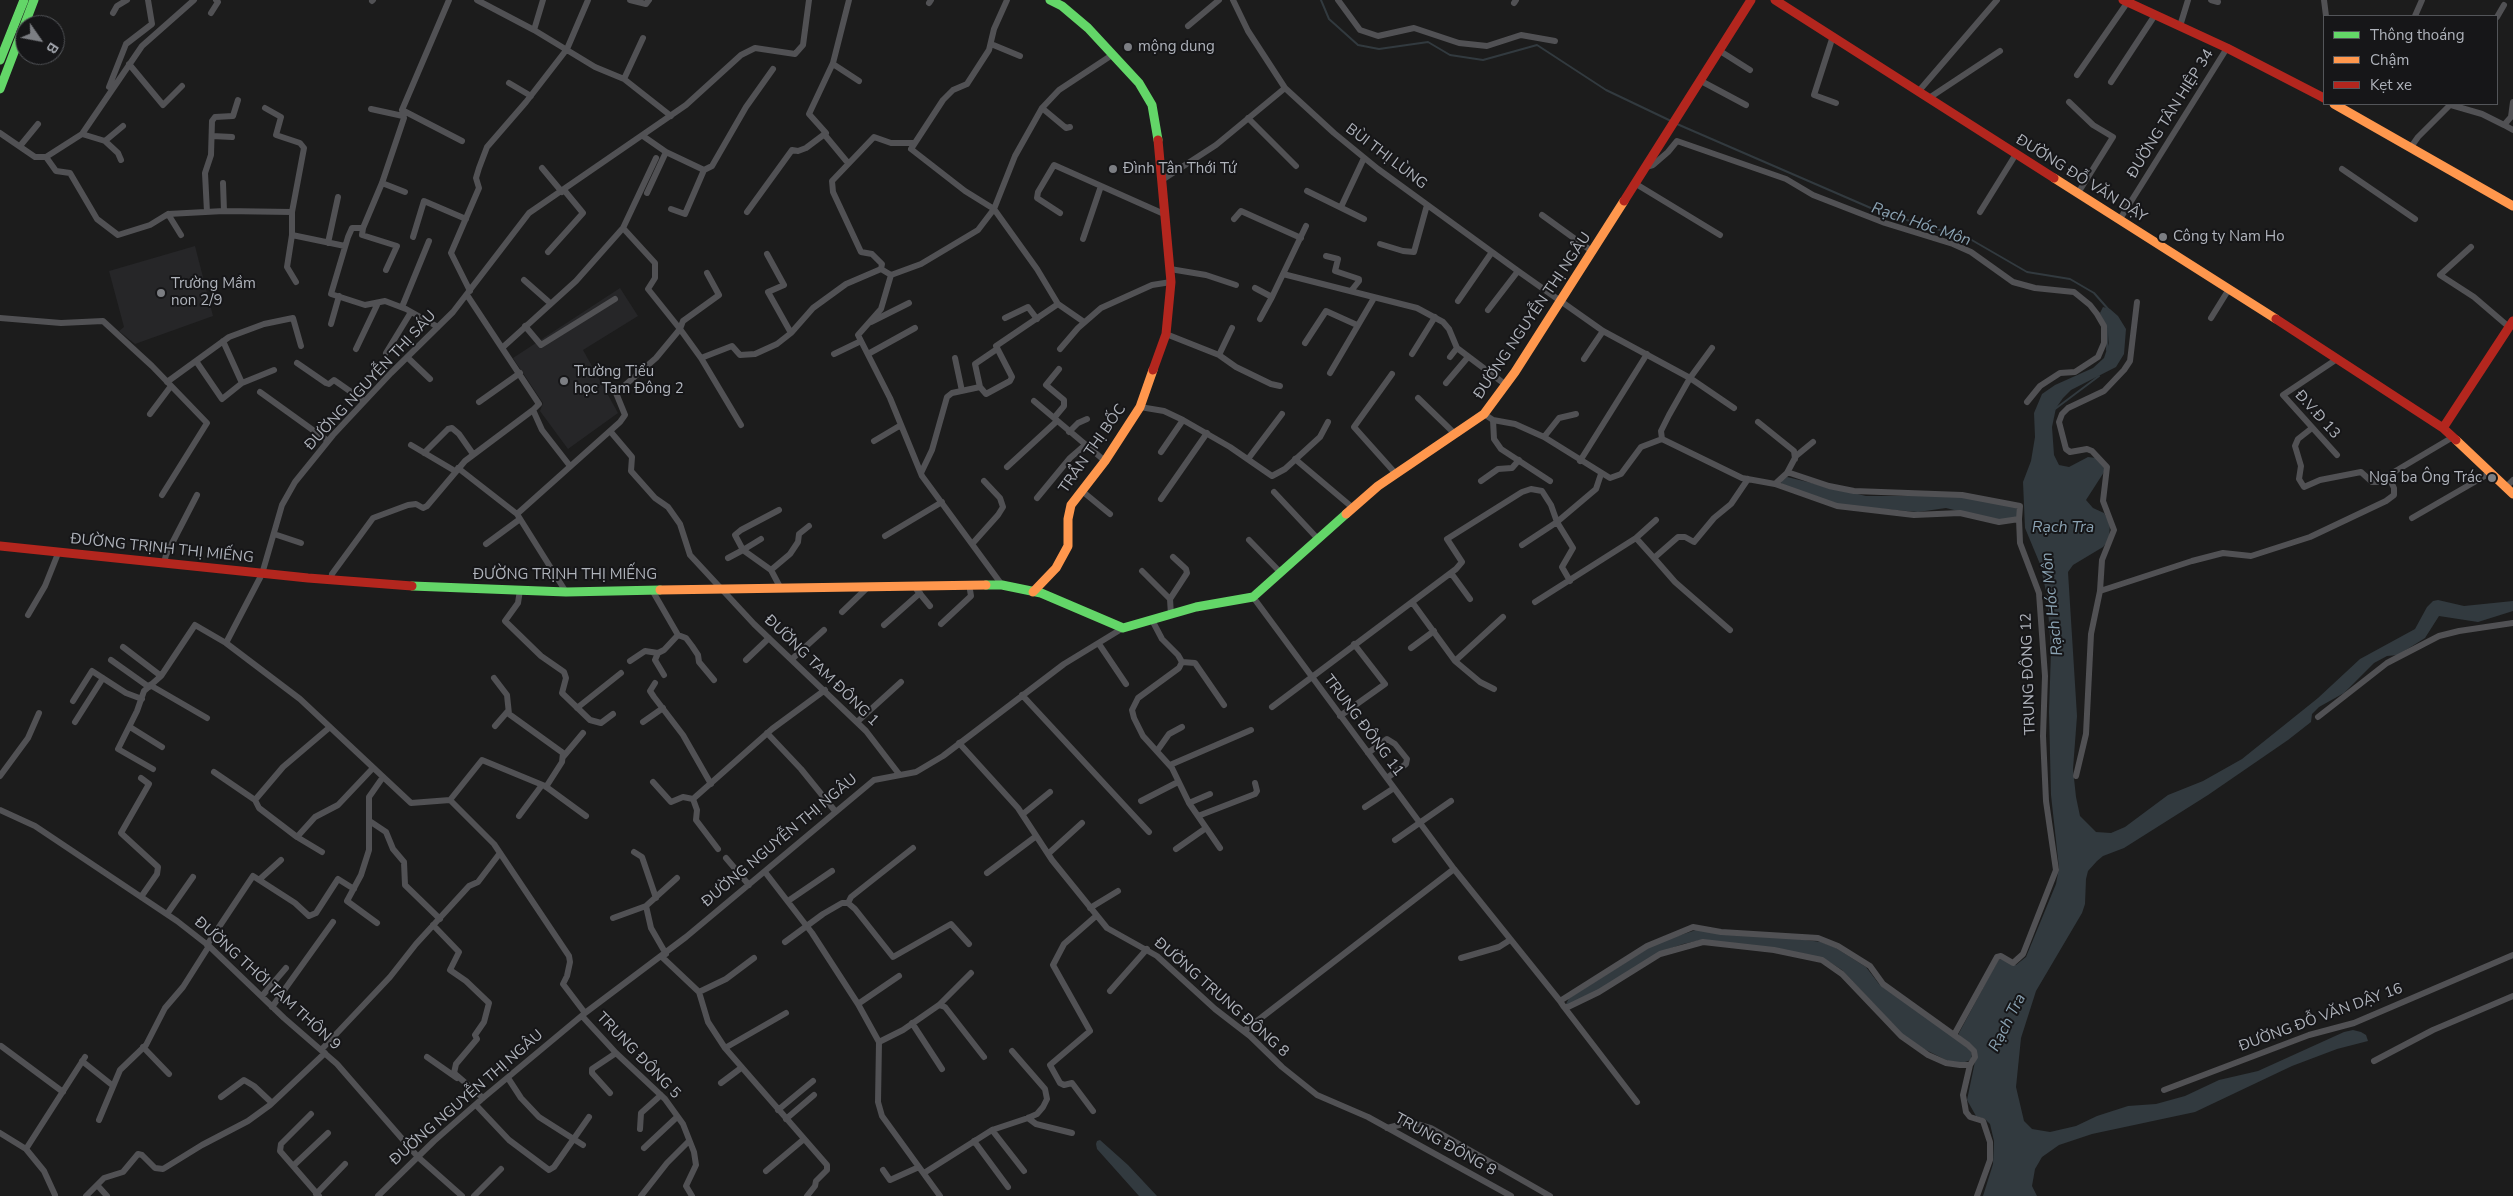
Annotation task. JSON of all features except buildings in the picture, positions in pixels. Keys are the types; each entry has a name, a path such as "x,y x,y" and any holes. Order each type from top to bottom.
{"main road":[{"path":"0,60 24,0"},
{"path":"0,89 34,0"},
{"name":"TRẦN THỊ BỐC","path":"1033,592 1056,568 1068,546 1069,511 1106,461 1140,407 1166,334 1171,282 1162,180 1152,106 1139,83 1088,28 1062,6 1050,0"},
{"path":"1701,81 1751,0"},
{"name":"ĐƯỜNG ĐỖ VĂN DẬY","path":"1774,0 2120,219 2444,428 2490,473 2511,487"},
{"path":"2125,1 2227,48 2323,97"},
{"name":"ĐƯỜNG NGUYỄN THỊ NGÂU","path":"1123,628 1196,607 1253,598 1352,508 1396,474 1484,414 1506,385 1593,252 1701,81"},
{"path":"2339,105 2513,206"},
{"path":"2444,428 2511,324"},
{"name":"ĐƯỜNG TRỊNH THỊ MIẾNG","path":"0,546 331,580 566,592 780,587 1002,585 1033,592 1067,603 1123,628"}],"street":[{"path":"114,13 117,6 127,0"},
{"path":"102,102 126,44 152,24 148,0"},
{"path":"0,133 35,157 46,157 69,140 82,134 102,102 142,46 194,0"},
{"path":"211,13 218,2 216,0"},
{"path":"386,270 397,246 362,235 363,228 382,182 403,113 450,0"},
{"path":"477,0 534,30 595,67 624,79 671,116"},
{"path":"534,30 543,0"},
{"path":"331,580 332,574 373,518 408,505 416,504 423,508 427,506 457,469 538,404 469,293 451,253 479,188 476,176 488,147 567,49 588,0"},
{"path":"630,0 646,4 649,0"},
{"name":"ĐƯỜNG NGUYỄN THỊ SÁU","path":"226,643 262,574 282,505 296,482 328,441 364,401 469,293 529,213 671,116 741,55 755,48 795,54 803,45 809,0"},
{"path":"848,162 809,114 833,64 849,0"},
{"path":"1007,0 994,29 989,50 967,84 953,90 943,100 911,147 913,151 965,190 994,209 1037,269 1058,304 1084,322"},
{"path":"1188,26 1219,0"},
{"name":"BÙI THỊ LÙNG","path":"1233,0 1248,32 1285,88 1364,158 1603,331 1690,378 1734,408"},
{"path":"1338,0 1360,30 1378,36 1414,28 1459,43 1487,46 1521,35 1555,41"},
{"path":"1918,92 1997,0"},
{"path":"2180,26 2188,0"},
{"path":"2324,0 2326,15"},
{"path":"2415,15 2422,0"},
{"path":"2077,75 2125,1"},
{"path":"2498,15 2504,5"},
{"path":"2111,82 2155,15"},
{"path":"1832,36 1814,95 1836,103"},
{"path":"624,79 643,38"},
{"path":"991,44 1020,56"},
{"name":"ĐƯỜNG TÂN HIỆP 34","path":"2120,219 2227,48"},
{"path":"1720,51 1750,70"},
{"path":"1929,98 2000,51"},
{"path":"891,275 921,264 978,230 994,209 1015,156 1042,108 1059,90 1112,55"},
{"path":"129,64 163,105 182,86"},
{"path":"833,64 859,81"},
{"path":"672,209 686,214 704,170 712,166 746,107 773,69"},
{"path":"1701,81 1746,106"},
{"path":"509,83 531,96"},
{"path":"1162,180 1216,145 1285,88"},
{"path":"207,212 204,173 211,155 214,119 233,116 238,100"},
{"path":"2069,102 2093,125 2113,137 2078,193"},
{"path":"2504,125 2511,117 2513,102"},
{"path":"2411,147 2418,136 2450,105"},
{"path":"2454,105 2482,114 2513,130"},
{"path":"265,108 281,117 276,135 300,143 304,148 292,212 292,235 287,267 296,282"},
{"path":"1042,108 1066,128 1070,127"},
{"path":"372,109 403,113 462,141"},
{"path":"1248,118 1296,166"},
{"path":"20,146 38,124"},
{"path":"105,141 122,126"},
{"path":"82,134 105,141 118,153 121,160"},
{"path":"747,212 792,150 798,151 806,148 824,134"},
{"path":"212,136 232,137"},
{"path":"643,136 666,152 704,170"},
{"path":"881,269 882,264 872,254 861,252 833,192 834,177 874,137 891,143 914,143"},
{"path":"1646,167 1653,165 1677,141 1786,179 1813,195 1885,224 1953,244 1971,252 2013,282 2035,288 2074,292 2090,305 2097,314 2104,326 2104,343 2098,357 2075,372 2060,373 2040,386 2027,402"},
{"path":"647,193 666,152"},
{"path":"1980,212 2016,154"},
{"path":"46,157 56,171 70,172 97,219 118,235 150,225 168,214 224,210 292,212"},
{"path":"502,348 598,259 623,228 656,158"},
{"path":"1341,207 1364,158"},
{"path":"1060,213 1038,198 1038,192 1052,166 1164,214"},
{"path":"542,168 583,213 548,252"},
{"path":"2342,169 2415,219"},
{"path":"382,182 406,192"},
{"path":"223,183 224,210"},
{"path":"1636,184 1720,235"},
{"path":"1083,239 1101,186"},
{"path":"1307,191 1364,219"},
{"path":"328,242 338,197"},
{"path":"412,237 424,201 466,219"},
{"path":"1380,244 1403,251 1414,252 1427,205"},
{"path":"1234,219 1241,211 1301,238"},
{"path":"168,214 181,235"},
{"path":"1542,215 1593,252"},
{"path":"1260,319 1306,226"},
{"path":"363,228 352,228 331,294 365,305 385,301 402,307 438,327"},
{"path":"623,228 655,264 655,278 648,290 701,358 741,425"},
{"path":"292,235 345,246"},
{"path":"402,307 428,241"},
{"path":"2471,246 2440,275 2511,324"},
{"path":"1458,301 1492,252"},
{"path":"767,254 784,285 768,292 791,333"},
{"path":"1326,256 1338,259 1335,271 1359,279 1351,291"},
{"path":"881,269 891,275"},
{"path":"701,358 732,346 740,354 755,354 777,344 791,333 812,308 832,292 881,269"},
{"path":"1170,269 1206,275 1236,285"},
{"path":"1488,310 1518,271"},
{"path":"486,544 519,517 625,415 616,393 656,358 680,329 683,321 719,295 707,272"},
{"path":"1283,274 1417,308 1435,317 1449,329 1457,348 1506,385"},
{"path":"870,323 881,308 891,275"},
{"path":"524,280 550,303"},
{"path":"1060,349 1084,322 1101,308 1128,294 1171,282"},
{"path":"1255,288 1272,297"},
{"path":"2211,318 2229,289"},
{"path":"330,324 339,296"},
{"path":"1330,373 1357,324 1374,298"},
{"path":"525,326 541,345 615,299"},
{"path":"2076,776 2086,734 2091,634 2100,591 2102,560 2114,530 2103,502 2108,473 2107,466 2092,451 2087,449 2070,452 2066,449 2060,422 2062,414 2068,408 2104,391 2130,361 2137,302"},
{"path":"356,349 378,303"},
{"path":"908,303 870,323 858,335 921,473 933,493 973,543 1002,585"},
{"path":"997,349 1012,379 986,394 980,387 975,364 997,349 996,346 1058,304"},
{"path":"1005,318 1028,307 1037,319"},
{"path":"386,352 411,312"},
{"path":"1305,343 1326,312 1357,324"},
{"path":"1412,354 1435,317"},
{"path":"0,318 61,323 104,321 207,423 162,494"},
{"path":"150,414 169,384 223,341 264,324 293,318 301,346"},
{"path":"868,354 915,328"},
{"path":"1219,355 1232,328"},
{"path":"1584,359 1603,331"},
{"path":"1166,334 1219,355 1245,371 1271,384 1280,386"},
{"path":"223,341 242,383"},
{"path":"834,354 861,341"},
{"path":"1450,357 1457,348"},
{"path":"1662,439 1661,432 1690,378 1712,348"},
{"path":"1580,461 1648,354"},
{"path":"407,357 430,379"},
{"path":"1446,383 1468,357"},
{"path":"956,358 962,391"},
{"name":"Đ.V.Đ 13","path":"2337,455 2283,395 2338,359"},
{"path":"196,361 222,399 242,383 274,370"},
{"path":"297,363 326,383 329,384 334,380 364,401"},
{"path":"1007,467 1055,420 1064,406 1064,400 1046,384 1059,369"},
{"path":"478,402 520,373"},
{"path":"1392,374 1354,427 1396,474"},
{"path":"921,473 932,450 947,398 962,391 980,387"},
{"path":"260,392 328,441"},
{"path":"1418,398 1454,433"},
{"path":"1034,401 1106,461"},
{"path":"1140,407 1164,411 1182,420 1248,459 1272,476 1279,474 1320,437 1328,422"},
{"path":"532,410 542,430 570,466"},
{"path":"1248,459 1282,414"},
{"path":"1484,414 1493,420 1515,424 1544,438 1601,474 1613,478 1621,474 1641,447 1662,439 1734,475 1775,484 1837,506 1914,515 1960,513 1998,522 2019,519 2020,506 1993,500 1962,495 1854,492 1787,474"},
{"path":"1544,438 1559,418 1576,414"},
{"path":"1069,432 1078,422 1087,419"},
{"path":"1161,452 1182,420"},
{"path":"1493,420 1494,439 1501,449 1550,481"},
{"path":"1758,422 1794,451 1795,459"},
{"path":"874,441 901,426"},
{"path":"424,453 448,429 452,428 474,454"},
{"path":"2312,428 2298,439 2295,446 2301,466 2299,479 2302,486 2306,487 2320,480 2361,472 2375,482 2453,437"},
{"name":"ĐƯỜNG TAM ĐÔNG 1","path":"610,431 632,457 631,471 655,498 668,507 680,524 690,555 769,638 857,722 899,774"},
{"path":"1161,498 1207,434"},
{"path":"1775,484 1787,474 1795,459 1813,442"},
{"path":"412,445 457,469 519,517 566,592"},
{"path":"1037,498 1070,458 1085,445"},
{"path":"1295,459 1352,508"},
{"path":"1482,481 1498,469 1512,468 1519,460"},
{"path":"2412,518 2490,473"},
{"path":"1522,546 1557,522 1596,489 1601,474"},
{"path":"2100,591 2192,561 2223,554 2251,556 2310,537 2386,501 2394,495 2394,488 2388,476"},
{"path":"1654,558 1678,537 1685,537 1694,542 1714,518 1731,504 1748,479"},
{"path":"973,543 998,516 1003,506 1000,498 984,481"},
{"path":"1272,706 1451,573 1462,562 1448,542 1450,537 1522,492 1531,489 1542,491 1551,505 1557,522 1573,548 1562,566 1570,581"},
{"path":"1082,491 1110,514"},
{"path":"1274,492 1318,539"},
{"path":"164,564 166,555 196,494"},
{"path":"885,536 942,502"},
{"path":"778,510 736,533 736,537 743,550 771,570 780,587"},
{"name":"TRUNG ĐÔNG 12","path":"1954,1035 1997,957 2001,956 2013,962 2023,954 2056,870 2046,801 2043,736 2045,676 2039,593 2020,543 2019,519"},
{"path":"1535,602 1636,538 1656,520"},
{"path":"771,570 790,554 798,542 799,534 809,526"},
{"path":"274,534 301,543"},
{"path":"1636,538 1675,582 1730,630"},
{"path":"728,558 761,540"},
{"path":"1249,540 1281,573"},
{"path":"28,615 45,586 59,551"},
{"path":"1170,615 1170,599 1187,573 1186,568 1173,557"},
{"path":"1142,571 1170,599"},
{"path":"1451,573 1470,599"},
{"path":"941,624 971,596 969,584"},
{"path":"913,585 930,606"},
{"path":"842,612 869,586"},
{"path":"520,590 518,603 505,622 541,656 564,672 562,693 577,708 598,723 613,714"},
{"path":"652,590 678,635 686,638 698,655 698,662 714,680"},
{"path":"884,625 920,593"},
{"name":"TRUNG ĐÔNG 11","path":"1253,598 1454,869 1638,1102"},
{"path":"1412,602 1455,661 1480,682 1494,689"},
{"path":"1455,661 1503,617"},
{"path":"1152,620 1162,639 1178,655 1182,662"},
{"path":"2318,717 2388,663 2439,636 2513,623"},
{"path":"153,769 118,749 150,686 161,676 195,624 226,643 300,698 411,803 450,800 482,760 544,786 586,816"},
{"name":"ĐƯỜNG NGUYỄN THỊ NGÂU","path":"378,1196 483,1098 583,1014 664,955 874,780 916,772 943,756 1064,664 1123,628"},
{"path":"792,659 824,630"},
{"path":"1411,648 1434,631"},
{"path":"664,675 655,663 658,653 674,642 678,635"},
{"path":"746,660 769,638"},
{"path":"1099,644 1126,684"},
{"path":"1340,716 1385,684 1354,644"},
{"path":"123,647 161,676"},
{"path":"630,661 645,651 658,653"},
{"path":"111,660 150,686 207,718"},
{"path":"1182,662 1195,663 1224,705"},
{"path":"1182,662 1179,668 1138,698 1132,710 1143,736 1170,765 1189,803 1220,848"},
{"path":"73,700 92,671 142,699"},
{"path":"577,708 621,673"},
{"path":"75,722 102,678"},
{"path":"494,678 508,695 509,714 558,749 563,754 562,757"},
{"path":"857,722 901,682"},
{"path":"656,683 650,691 683,735 711,784"},
{"path":"653,782 672,802 683,798 693,799 767,733 825,690"},
{"path":"1022,695 1149,832"},
{"path":"643,722 663,708"},
{"path":"496,726 508,711"},
{"path":"0,776 28,738 39,713"},
{"path":"130,727 162,747"},
{"path":"255,800 283,767 330,727"},
{"path":"1157,751 1170,734 1182,727"},
{"path":"1170,765 1251,730"},
{"path":"767,733 802,769 835,811"},
{"path":"519,816 544,786 562,757 583,734"},
{"path":"1368,753 1387,739 1395,744 1407,759 1406,764 1387,778"},
{"name":"ĐƯỜNG TRUNG ĐÔNG 8","path":"959,743 1000,786 1023,814 1035,837 1107,928 1147,949 1282,1067 1317,1095 1368,1117"},
{"path":"298,837 315,817 334,808 373,768"},
{"path":"214,772 255,800 259,808 298,837 322,852"},
{"path":"377,923 347,901 354,889 369,850 369,797 383,777"},
{"path":"141,778 149,784 121,833 158,866 157,874 141,897"},
{"path":"1141,801 1178,782"},
{"path":"1198,816 1255,794 1256,783"},
{"path":"1365,807 1394,788"},
{"path":"1023,814 1050,792"},
{"path":"1189,803 1210,794"},
{"path":"693,799 697,810 696,820 718,849"},
{"path":"450,800 500,852 569,956 568,976 563,984 583,1014"},
{"path":"1395,840 1451,801"},
{"name":"ĐƯỜNG THỜI TAM THÔN 9","path":"0,810 35,826 167,914 208,945 272,1007 323,1051 368,1097 418,1157 462,1196"},
{"path":"370,822 386,832 393,849 404,862 405,885 440,919"},
{"path":"1048,854 1082,823"},
{"path":"1176,849 1206,828"},
{"path":"987,873 1035,837"},
{"path":"848,903 851,897 913,848"},
{"path":"86,1196 104,1178 123,1172 140,1154 155,1168 163,1169 202,1145 248,1121 272,1103 390,978 433,925 469,886 478,882 500,852"},
{"path":"634,852 642,857 656,898"},
{"path":"726,858 749,885"},
{"path":"260,879 281,860"},
{"path":"1244,1032 1454,869"},
{"path":"788,902 832,871"},
{"path":"765,872 807,927 858,1004 879,1042 878,1102 882,1116 940,1196"},
{"path":"99,1120 120,1070 143,1047 165,1008 183,987 253,876 295,902 309,916 316,913 338,879 354,889"},
{"path":"167,914 193,877"},
{"path":"613,918 646,906 677,878"},
{"path":"1090,908 1118,891"},
{"path":"785,942 842,903 848,903 894,957 951,924 969,944"},
{"path":"646,906 651,928 664,955 699,992 708,1022 725,1048 827,1165 827,1170 816,1181 815,1186 807,1196"},
{"path":"1092,1111 1072,1083 1064,1086 1060,1083 1050,1065 1090,1031 1053,965 1064,944 1096,916"},
{"path":"272,1007 332,922"},
{"path":"433,925 458,952 450,970 466,981 489,1003 484,1022 475,1036 477,1039 456,1064 454,1073 458,1078"},
{"path":"1970,1065 1946,1063 1928,1055 1902,1036 1842,974 1822,960 1774,950 1702,942 1660,954 1599,992 1568,1007 1562,1004 1647,946 1693,927 1720,932 1818,938 1838,946 1870,966 1884,984 1974,1051 1975,1057 1970,1065 1963,1095 1966,1112 1970,1117 1983,1121 1986,1124 1990,1142 1990,1160 1977,1196"},
{"path":"1461,958 1499,947 1510,940"},
{"path":"1110,991 1147,949"},
{"name":"ĐƯỜNG ĐỖ VĂN DẬY 16","path":"2164,1090 2309,1035 2354,1023 2513,955"},
{"path":"699,992 726,979 754,958"},
{"path":"262,996 286,968"},
{"path":"879,1042 940,1005 971,973"},
{"path":"858,1004 899,976"},
{"path":"2374,1061 2434,1030 2513,996"},
{"path":"940,1005 946,1007 984,1057"},
{"path":"725,1048 786,1013"},
{"name":"TRUNG ĐÔNG 5","path":"583,1014 616,1053 661,1095 683,1124 696,1165 686,1186 692,1196"},
{"path":"912,1023 942,1069"},
{"path":"1,1046 63,1092"},
{"path":"143,1047 169,1074"},
{"path":"883,1170 890,1180 922,1170 992,1130 1028,1118 1042,1108 1047,1099 1045,1089 1012,1051"},
{"path":"610,1093 592,1072 592,1069 616,1053"},
{"path":"428,1058 483,1098"},
{"path":"26,1149 84,1059 112,1086"},
{"path":"721,1083 741,1068"},
{"path":"508,1078 521,1098 539,1117 583,1145"},
{"path":"221,1097 244,1080 254,1086 272,1103"},
{"path":"778,1110 813,1081"},
{"path":"640,1129 641,1113 661,1095"},
{"path":"786,1119 814,1095"},
{"path":"476,1105 510,1140 549,1170 554,1168 589,1118"},
{"path":"311,1114 281,1144 280,1151 318,1195 345,1164"},
{"path":"644,1148 677,1116"},
{"name":"TRUNG ĐÔNG 8","path":"1368,1117 1511,1196"},
{"path":"1028,1118 1036,1124 1072,1133"},
{"path":"1387,1128 1411,1122 1431,1128 1550,1196"},
{"path":"992,1130 1024,1171"},
{"path":"0,1133 26,1149 44,1172 54,1196"},
{"path":"293,1166 328,1133"},
{"path":"766,1170 804,1139"},
{"path":"642,1196 667,1163 689,1141"},
{"path":"974,1141 1008,1187"},
{"path":"474,1196 502,1169"},
{"path":"98,1186 107,1196"}],"shaded area":[{"name":"Trường Mầm non 2/9","path":"195,246 213,316 135,344 119,331 124,327 109,271"},
{"name":"Trường Tiểu học Tam Đông 2","path":"620,288 638,316 583,350 618,413 568,449 540,411 543,403 513,358"}],"water":[{"name":"Rạch Tra","path":"2103,307 2110,309 2118,316 2126,329 2124,354 2116,367 2071,390 2063,398 2056,408 2052,427 2054,455 2059,465 2069,467 2088,457 2096,458 2106,469 2086,500 2093,508 2104,513 2110,524 2109,540 2103,547 2073,565 2068,572 2077,716 2073,769 2076,797 2080,816 2096,832 2111,833 2125,827 2168,795 2203,781 2242,759 2318,698 2360,659 2415,629 2427,607 2433,601 2438,600 2464,606 2513,601 2513,611 2478,622 2439,616 2425,638 2398,655 2387,656 2374,663 2344,693 2319,707 2312,714 2311,722 2288,740 2208,795 2124,848 2103,856 2097,861 2088,871 2085,904 2082,913 2036,991 2021,1038 2016,1087 2024,1121 2032,1129 2050,1132 2076,1126 2097,1116 2128,1106 2156,1104 2185,1096 2219,1080 2258,1071 2344,1032 2353,1030 2361,1032 2366,1035 2368,1041 2337,1049 2292,1066 2195,1112 2092,1134 2059,1145 2042,1157 2035,1169 2032,1186 2037,1196 1983,1196 1993,1164 1994,1141 1990,1124 1985,1119 1976,1116 1967,1100 1977,1052 1959,1033 1998,960 2002,959 2016,965 2026,957 2056,884 2059,868 2051,795 2049,712 2051,651 2047,596 2040,564 2025,528 2023,482 2031,461 2035,437 2034,413 2042,394 2055,385 2093,368 2104,358 2109,343 2108,331 2100,313"},
{"path":"1787,477 1866,496 1962,496 2014,507 2018,509 2018,518 2002,522 1946,508 1918,512 1838,505 1782,485 1781,482"},
{"path":"1696,930 1798,939 1821,942 1836,948 1866,967 1879,984 1966,1046 1972,1053 1971,1060 1962,1063 1948,1061 1922,1048 1902,1034 1842,970 1828,961 1701,940 1660,952 1602,988 1568,1005 1566,1004 1569,998 1656,943"},
{"path":"1100,1140 1128,1165 1157,1196 1139,1196 1097,1149 1097,1141"}],"waterway":[{"name":"Rạch Hóc Môn","path":"1321,0 1329,19 1358,45 1379,49 1428,42 1450,55 1483,60 1537,45 1606,90 1671,121"},
{"name":"Rạch Hóc Môn","path":"1677,124 1880,212 1970,239 2027,272 2070,279 2094,293 2109,310"},
{"name":"Rạch Hóc Môn","path":"2107,350 2108,329"},
{"name":"Rạch Hóc Môn","path":"2055,409 2099,376"}],"traffic: fast":[{"path":"0,60 24,0"},
{"path":"0,89 34,0"},
{"path":"1050,0 1062,6 1088,28 1139,83 1152,105 1158,140"},
{"path":"986,585 1002,585 1041,593 1123,628 1196,607 1253,597 1346,514"},
{"path":"412,586 566,592 660,590"}],"traffic: slow":[{"path":"2336,105 2513,206"},
{"path":"2054,178 2276,319"},
{"path":"1346,514 1378,486 1484,414 1515,372 1624,201"},
{"path":"1033,592 1056,568 1068,546 1068,519 1071,505 1105,461 1140,407 1153,370"},
{"path":"2456,440 2513,494"},
{"path":"660,590 986,585"}],"traffic: jam":[{"path":"1624,201 1751,0"},
{"path":"1775,0 2054,178"},
{"path":"2123,0 2227,48 2323,97"},
{"path":"1153,370 1166,334 1171,282 1158,140"},
{"path":"2276,319 2443,428 2456,440"},
{"path":"2443,428 2513,321"},
{"path":"0,546 308,578 412,586"}],"place":[{"name":"mộng dung","path":"1128,47"},
{"name":"Đình Tân Thới Tứ","path":"1113,169"},
{"name":"Công ty Nam Ho","path":"2163,237"},
{"name":"Trường Mầm non 2/9","path":"161,293"},
{"name":"Trường Tiểu học Tam Đông 2","path":"564,381"},
{"name":"Ngã ba Ông Trác","path":"2492,478"}]}
